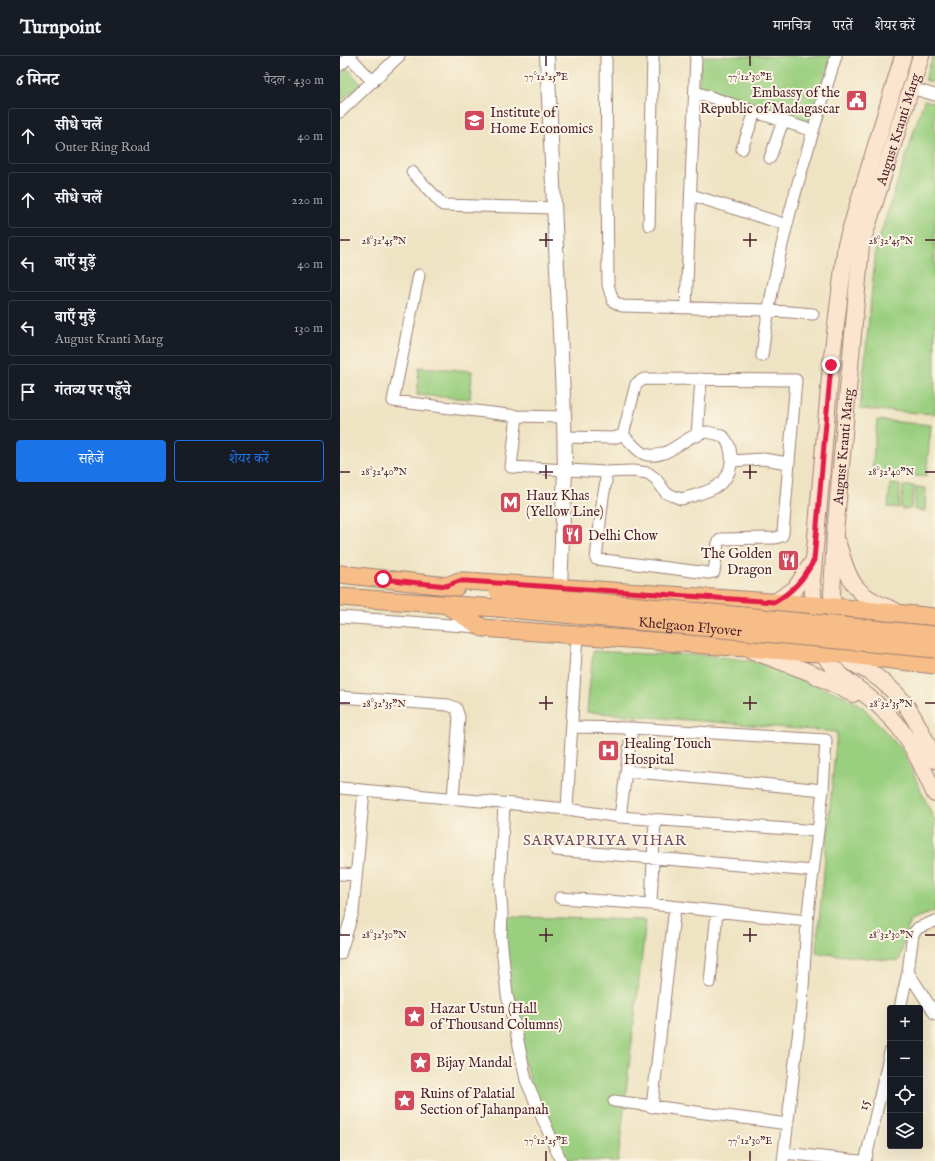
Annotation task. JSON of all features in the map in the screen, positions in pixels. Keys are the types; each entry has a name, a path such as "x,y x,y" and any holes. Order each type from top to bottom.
{"main road":[{"name":"August Kranti Marg","path":"822,654 817,634 812,581 831,365 846,244 903,56"},
{"name":"August Kranti Marg","path":"843,654 832,607 835,533 862,246 921,56"},
{"path":"835,533 846,571 853,585 874,602 911,616"},
{"path":"775,602 794,589 806,574 814,560"},
{"name":"Khelgaon Flyover","path":"340,574 446,586 498,600 935,649"},
{"path":"446,586 459,581 467,581 775,602 911,616 935,617"},
{"name":"Khelgaon Flyover","path":"340,597 445,604 498,600 935,635"},
{"path":"701,645 710,644 718,639 724,632 726,623 725,614 721,606 714,600 705,597"},
{"path":"445,604 483,628 577,634 822,654 843,654 935,664"},
{"path":"744,648 801,669 849,691 888,716"},
{"path":"822,654 832,668 874,701 898,726 911,746 935,794"},
{"path":"843,654 853,663 873,675 893,691 911,713 935,760"}],"street":[{"path":"340,112 399,56"},
{"path":"547,56 565,437 560,587"},
{"path":"606,56 608,285 610,296 613,301 622,306 767,310 813,314"},
{"path":"649,225 653,56"},
{"path":"686,308 696,56"},
{"path":"762,356 767,310 813,131 836,56"},
{"path":"340,65 350,57 373,82"},
{"path":"911,88 935,94"},
{"path":"695,92 813,131"},
{"path":"742,149 755,112"},
{"path":"770,158 783,122"},
{"path":"412,172 443,205 554,208"},
{"path":"690,195 788,225"},
{"path":"419,275 393,401 517,416 564,417"},
{"path":"605,472 606,482 596,559 708,573 715,570 718,543 721,539 775,538 782,536 796,380 649,378 639,381 636,384 623,435"},
{"path":"697,436 701,379"},
{"path":"517,416 511,467 605,472 632,471 648,473 656,479 666,493 681,500 714,489 726,480 731,462 729,443 724,436 707,432 690,438 673,450 654,454 643,454 623,435"},
{"path":"565,437 613,438 623,435"},
{"path":"731,462 763,459 789,463"},
{"path":"340,616 483,628"},
{"path":"567,809 577,634"},
{"path":"340,697 456,708 459,717 453,798"},
{"path":"572,727 632,728 826,740 823,790 807,922 802,1004 784,1157"},
{"path":"620,817 632,728"},
{"path":"626,771 823,790"},
{"path":"340,788 567,809 620,817 818,831"},
{"path":"340,954 353,912 364,791"},
{"path":"504,804 500,886 502,913 501,937 507,995 526,1080 561,1161"},
{"path":"651,904 655,820"},
{"path":"556,850 813,871"},
{"path":"340,874 356,875"},
{"path":"560,898 651,904 807,922"},
{"path":"652,1107 675,907"},
{"path":"710,982 717,912"},
{"path":"901,1005 908,972 914,932 918,928 935,921"},
{"path":"908,972 935,1014"},
{"name":"15","path":"784,1157 863,1161 887,1064"},
{"path":"614,1101 788,1124"}],"green space":[{"path":"701,56 832,56 810,123 699,86"},
{"path":"933,56 935,56 935,83 925,80"},
{"path":"347,68 361,84 340,102 340,75"},
{"path":"924,100 935,103 935,414 860,409 876,248"},
{"path":"419,367 472,371 470,399 417,395"},
{"path":"877,420 931,425 926,477 872,471"},
{"path":"890,484 900,485 899,508 888,507"},
{"path":"903,486 914,486 911,509 901,509"},
{"path":"916,487 926,488 925,511 914,510"},
{"path":"593,651 707,655 753,661 845,696 863,707 903,751 935,821 935,911 910,920 899,961 816,953 837,732 587,712"},
{"path":"511,917 646,920 618,1161 560,1161 541,1118 517,1036 502,921"}],"place":[{"name":"Embassy of the Republic of Madagascar","path":"856,100"},
{"name":"Institute of Home Economics","path":"474,120"},
{"name":"Hauz Khas (Yellow Line)","path":"511,503"},
{"name":"Delhi Chow","path":"573,535"},
{"name":"The Golden Dragon","path":"788,561"},
{"name":"Healing Touch Hospital","path":"609,751"},
{"name":"Hazar Ustun (Hall of Thousand Columns)","path":"414,1016"},
{"name":"Bijay Mandal","path":"420,1062"},
{"name":"Ruins of Palatial Section of Jahanpanah","path":"404,1101"}],"district":[{"name":"SARVAPRIYA VIHAR","path":"605,840"}],"route":[{"path":"383,579 446,586 459,581 467,581 775,602 794,589 806,574 814,560 831,365"}]}
